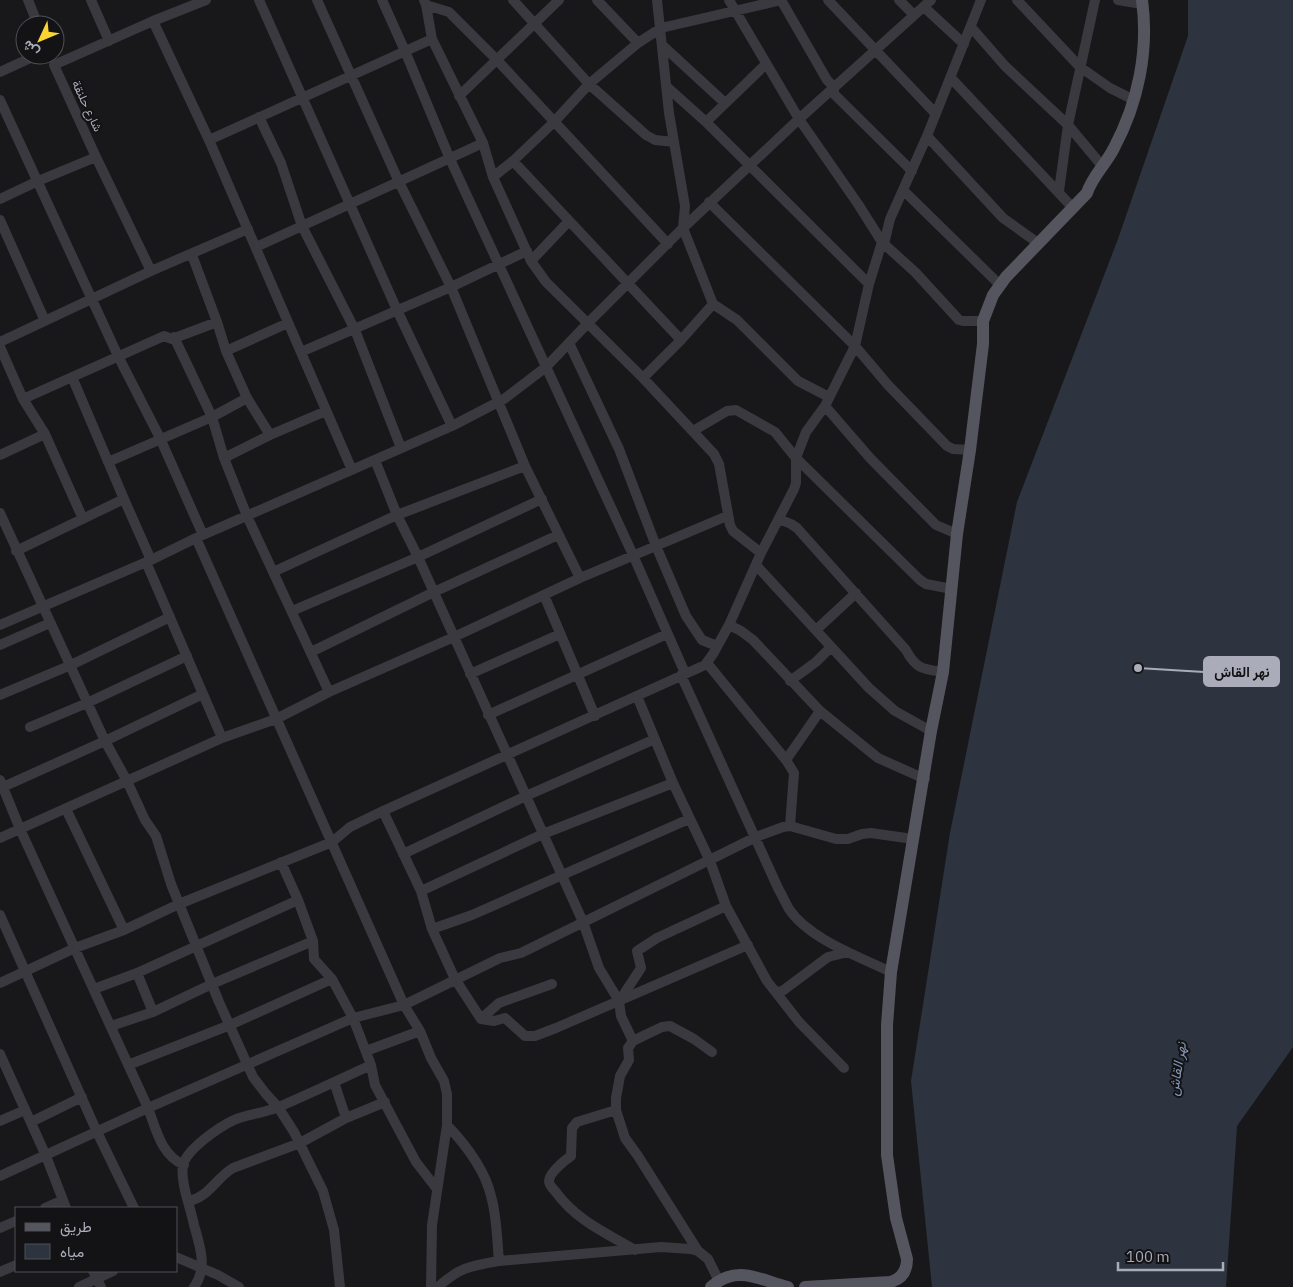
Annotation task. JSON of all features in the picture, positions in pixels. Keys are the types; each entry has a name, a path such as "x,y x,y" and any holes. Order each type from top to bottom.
{"main road":[{"path":"805,1287 890,1282 901,1276 906,1267 907,1259 892,1197 887,1149 887,1025 891,972 931,732 943,672 957,534 983,344 983,321 988,305 1013,268 1087,194 1090,184 1103,166 1126,124 1134,100 1143,54 1145,33 1142,2"},
{"path":"715,1284 732,1276 748,1276 766,1279 788,1287"}],"street":[{"path":"28,0 34,15"},
{"path":"91,0 109,41"},
{"path":"65,60 204,0"},
{"path":"259,0 397,310 452,426"},
{"path":"317,0 399,182 451,288 525,466 580,578"},
{"path":"382,0 450,159 633,555 683,674 778,888 790,910 823,939 840,949 891,972"},
{"path":"512,0 589,84 649,137 655,140 674,142"},
{"path":"459,96 559,0"},
{"path":"597,0 638,43"},
{"path":"657,0 674,142 685,206 683,228 713,304 737,320 798,381 827,402 870,458 936,525 957,534"},
{"path":"729,0 798,119 883,243 915,272 959,320 983,321"},
{"path":"493,177 513,161 554,122 589,84 638,43 661,28 782,0 827,80 834,87 834,94 912,171"},
{"path":"828,0 935,113"},
{"path":"899,0 914,15"},
{"path":"1017,0 1080,67 1110,88 1134,100"},
{"path":"1059,192 1068,125 1095,0"},
{"path":"1118,0 1142,2"},
{"path":"425,2 432,39 483,143 493,177 529,256 546,282 586,324 643,378 717,458 727,516 733,531 761,553"},
{"path":"425,2 449,12 497,60 668,244"},
{"path":"0,625 452,426 499,402 546,367 586,324 710,202 798,119 927,3 964,44"},
{"path":"0,983 75,948 124,930 179,904 332,842 350,827 383,811 707,664 729,624 761,553 796,483 796,458 806,432 827,402 855,346 869,284 890,219 904,191 971,27 977,3"},
{"path":"153,22 209,140 352,470"},
{"path":"971,27 1005,66 1068,125 1103,166"},
{"path":"209,140 432,39"},
{"path":"662,45 724,103"},
{"path":"706,122 766,64"},
{"path":"0,72 15,65"},
{"name":"شارع حلنقة","path":"54,65 151,272"},
{"path":"950,78 1073,208"},
{"path":"667,86 750,165 869,284"},
{"path":"0,100 118,356 160,438 199,537 276,719 404,1005 420,1031 431,1058 444,1081 447,1094 447,1125 432,1225 431,1287"},
{"path":"259,117 281,162 302,226 355,330 401,448"},
{"path":"927,136 1004,218 1038,244"},
{"path":"256,247 483,143"},
{"path":"0,199 96,157"},
{"path":"513,161 681,340"},
{"path":"904,191 1000,285"},
{"path":"710,202 855,346 888,385 947,446 953,449 970,450"},
{"path":"0,220 45,321"},
{"path":"301,352 500,265 529,256 569,220"},
{"path":"0,342 248,229"},
{"path":"192,255 226,351 247,398 270,435"},
{"path":"643,378 713,304"},
{"path":"23,399 164,336 174,338 217,322"},
{"path":"226,351 288,323"},
{"path":"174,338 212,417 224,458 247,516 329,692"},
{"path":"569,343 619,449 656,546 686,616 702,640 717,646"},
{"path":"0,347 23,399 45,434 83,519"},
{"path":"72,377 124,499 170,617 222,738"},
{"path":"108,462 212,417 247,398"},
{"path":"693,431 727,411 736,410 775,432 796,458 920,580 926,584 952,589"},
{"path":"224,458 270,435 326,411"},
{"path":"0,455 45,434"},
{"path":"375,460 397,515 434,592 583,922 599,968 619,1001 621,1016 633,1041"},
{"path":"273,572 397,515 525,466"},
{"path":"16,551 124,499"},
{"path":"292,611 418,557 542,499"},
{"path":"0,513 105,741 127,781 145,820 156,836 164,866 179,904 248,1065 257,1083 278,1107 300,1142 323,1191 334,1230 340,1287"},
{"path":"0,838 222,738 276,719 329,692 454,638 580,578 727,516"},
{"path":"779,519 798,528 906,650 911,661 921,669 943,672"},
{"path":"310,652 558,535"},
{"path":"756,565 869,688 893,710 931,732"},
{"path":"816,630 856,593"},
{"path":"544,595 595,716"},
{"path":"0,695 71,665 170,617"},
{"path":"0,645 50,623"},
{"path":"729,624 753,640 820,711 878,758 924,779"},
{"path":"470,674 560,634"},
{"path":"488,715 667,634"},
{"path":"790,681 816,662 831,647"},
{"path":"30,727 87,703 187,656"},
{"path":"707,664 786,760 794,773 790,826"},
{"path":"184,1164 178,1162 165,1151 148,1108 20,829 2,783 105,741 203,694"},
{"path":"637,696 689,819 710,861 726,906 767,981 799,1022 844,1068"},
{"path":"786,760 820,711"},
{"path":"403,854 654,739"},
{"path":"422,891 543,834 673,782"},
{"path":"66,809 124,930"},
{"path":"383,811 422,891 432,929 454,979 481,1018 494,1021 505,1018 525,1036 535,1036 748,945"},
{"path":"432,929 472,915 689,819"},
{"path":"0,1176 148,1108 353,1018 404,1005 500,958 521,952 756,837 783,827 790,826 836,839 848,839 871,833 913,839"},
{"path":"281,862 313,941 314,959 332,979 353,1018 371,1065 375,1085 416,1162 437,1189"},
{"path":"94,989 138,973 298,900"},
{"path":"619,1001 641,968 637,951 656,938 726,906"},
{"path":"0,915 97,1132 134,1207"},
{"path":"111,1026 153,1012 212,984 313,941"},
{"path":"776,991 781,992 828,957 849,952"},
{"path":"138,973 153,1012"},
{"path":"128,1065 230,1024 332,979"},
{"path":"481,1018 499,1003 552,984"},
{"path":"712,1052 694,1039 670,1026 662,1027 633,1041 628,1048 628,1060 620,1076 616,1110 625,1138 698,1251 708,1259 715,1284"},
{"path":"366,1051 420,1031"},
{"path":"0,1054 5,1076 31,1122 64,1204 50,1207"},
{"path":"194,1287 199,1279 202,1268 201,1252 184,1180 184,1164 196,1147 220,1128 234,1120 278,1107 371,1065"},
{"path":"334,1082 346,1118"},
{"path":"31,1122 82,1097"},
{"path":"189,1201 203,1195 224,1174 233,1168 300,1142 346,1118 385,1102"},
{"path":"0,1121 25,1110"},
{"path":"616,1110 577,1122 572,1128 571,1156 561,1163 549,1178 549,1181 557,1195 573,1212 635,1250"},
{"path":"447,1125 465,1147 487,1184 493,1203 499,1261"},
{"path":"0,1227 15,1221"},
{"path":"438,1287 462,1269 499,1261 660,1247 698,1251"},
{"path":"178,1258 239,1287"},
{"path":"0,1272 15,1265"},
{"path":"79,1287 111,1272"}],"water":[{"name":"نهر القاش","path":"1188,0 1293,0 1293,1047 1237,1126 1226,1287 932,1287 911,1081 950,833 1017,502 1118,239 1188,36"}],"place":[{"name":"نهر القاش","path":"1138,668"}]}
